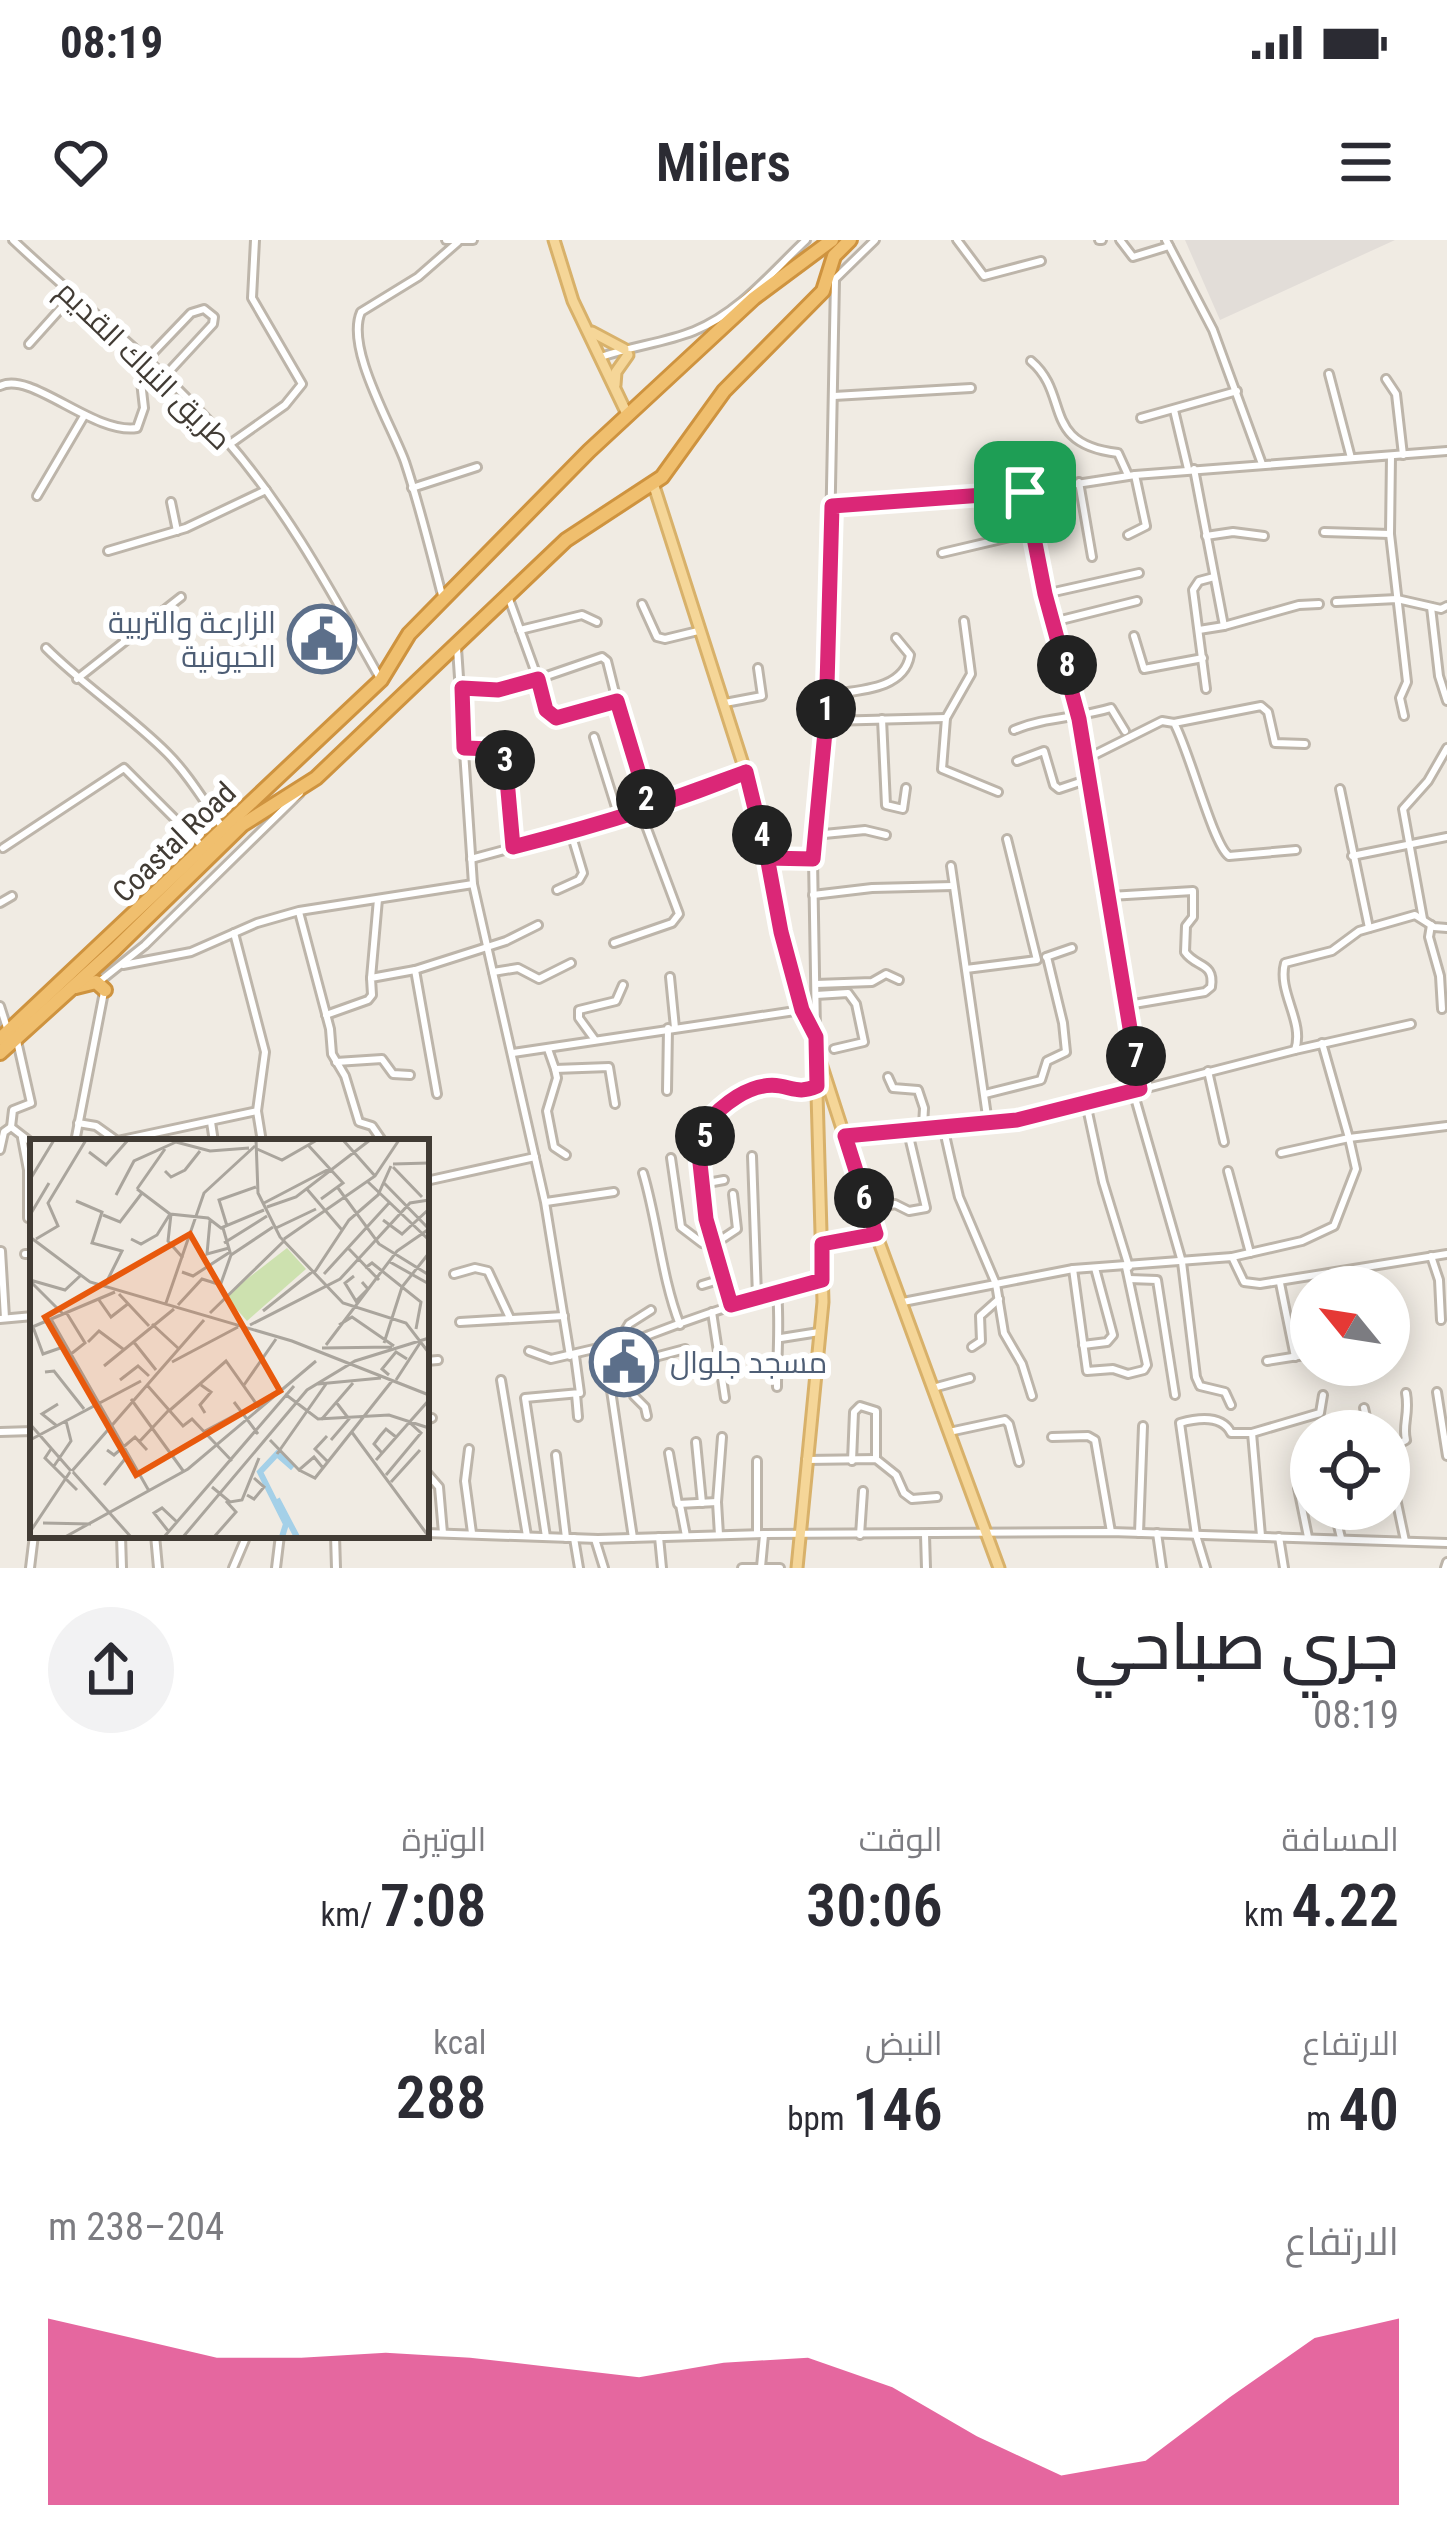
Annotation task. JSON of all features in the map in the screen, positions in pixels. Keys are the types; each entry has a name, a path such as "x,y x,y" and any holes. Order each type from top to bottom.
{"highway":[{"path":"823,291 832,247 850,240"},
{"name":"Coastal Road","path":"0,1053 8,1036 381,680 409,634 628,416 754,298 832,247"},
{"name":"Coastal Road","path":"8,1036 115,949 242,825 316,778 566,540 666,473 724,391 823,291"},
{"path":"70,989 103,983"}],"main road":[{"path":"554,240 584,324 628,416"},
{"path":"584,324 626,352 615,386"},
{"path":"653,483 746,772 802,1010 900,1302 999,1568"},
{"path":"797,1568 821,1332 816,1043"}],"street":[{"name":"طريق النباك القديم","path":"13,240 164,376 230,444 289,520 381,680"},
{"path":"230,444 285,405 302,384 253,298 255,240"},
{"path":"446,240 473,240"},
{"path":"603,360 684,334 724,315 806,240"},
{"path":"823,291 875,240"},
{"path":"957,240 983,276 1041,261"},
{"path":"1120,240 1133,256 1168,243 1213,330 1262,464"},
{"path":"443,598 412,488 356,334 357,320 374,302 405,287 458,242"},
{"path":"816,1043 813,859 827,695 835,280"},
{"path":"29,344 73,295"},
{"path":"146,361 191,313 204,309 214,317 213,324 164,376"},
{"path":"0,386 18,383 110,427 137,428 144,408 137,353"},
{"path":"1031,361 1043,374 1066,429 1095,450 1118,452 1132,475 1146,526 1128,536"},
{"path":"1329,374 1352,458"},
{"path":"1386,379 1396,394 1403,454"},
{"path":"835,396 971,388"},
{"path":"1141,418 1237,392"},
{"path":"1174,410 1224,626"},
{"path":"38,496 84,416"},
{"path":"832,506 1025,492 1191,469 1447,451"},
{"path":"1391,456 1390,534 1407,685 1400,698 1404,716"},
{"path":"412,488 477,466"},
{"path":"1079,482 1092,557"},
{"path":"108,551 177,530 267,490"},
{"path":"1025,492 1045,594 1079,719 1128,1005 1137,1090 1182,1262 1196,1377 1200,1386 1225,1392 1231,1405"},
{"path":"171,502 177,530"},
{"path":"942,553 1031,532"},
{"path":"1206,536 1228,532 1264,536"},
{"path":"1324,532 1390,534"},
{"path":"1045,594 1139,573"},
{"path":"1206,689 1194,585 1214,577"},
{"path":"508,595 546,710 553,717 617,701"},
{"path":"77,679 181,597"},
{"path":"1336,602 1397,599 1447,606"},
{"path":"1053,622 1137,601"},
{"path":"642,604 657,637 698,631"},
{"path":"1199,630 1319,604"},
{"path":"1431,607 1447,701"},
{"path":"520,629 582,614 597,622"},
{"path":"964,621 971,674 946,718 942,769 998,792"},
{"path":"1134,636 1144,669 1203,658"},
{"path":"827,695 898,677 910,656 896,638"},
{"path":"457,644 473,884 536,1156 580,1393 525,1398 546,1538"},
{"path":"1436,645 1447,647"},
{"path":"46,648 172,759 224,829"},
{"path":"462,688 498,690 602,657 679,914 672,923 614,943"},
{"path":"721,704 762,696 758,668"},
{"path":"1086,760 1162,722 1261,706 1268,712 1278,746 1305,744"},
{"path":"1014,730 1113,709 1125,731"},
{"path":"826,721 946,718"},
{"path":"882,719 886,805 903,809 906,788"},
{"path":"1174,723 1206,800 1220,850 1229,856 1296,850"},
{"path":"594,736 619,817"},
{"path":"464,748 494,749 505,757 513,847"},
{"path":"1442,1010 1440,976 1402,808 1428,781 1447,748"},
{"path":"1017,761 1044,751 1059,789 1089,779"},
{"path":"3,848 124,768 204,848"},
{"path":"470,860 619,817 746,772"},
{"path":"103,983 316,778"},
{"path":"1340,789 1369,928"},
{"path":"814,835 865,830 886,835"},
{"path":"557,890 583,876 571,832"},
{"path":"1352,856 1447,837"},
{"path":"985,1094 1041,1080 1046,1062 1066,1052 1063,1023 1006,839"},
{"path":"767,858 813,859"},
{"path":"951,866 988,1123"},
{"path":"123,965 191,952 299,911 473,884"},
{"path":"813,895 955,886"},
{"path":"1110,896 1193,891 1193,916 1185,928 1186,954 1208,967 1211,975 1205,992 1128,1005"},
{"path":"0,903 12,896"},
{"path":"326,1016 368,1000 378,899"},
{"path":"299,911 355,1119 372,1126 381,1139"},
{"path":"1295,1050 1298,1039 1282,974 1285,963 1332,951 1359,931 1415,915 1447,928"},
{"path":"371,978 415,970 538,925"},
{"path":"234,933 263,1040 257,1111 262,1139"},
{"path":"966,969 1042,959 1072,948"},
{"path":"75,1139 103,983 115,949"},
{"path":"493,972 518,968 539,979 571,964"},
{"path":"415,970 437,1094"},
{"path":"816,984 872,982 886,974 899,980"},
{"path":"667,1091 670,977"},
{"path":"596,1040 579,1018 579,1010 618,1000 623,985"},
{"path":"816,995 848,993 856,1004 865,1042 834,1049"},
{"path":"0,1006 31,1102 13,1110 0,1150"},
{"path":"513,1053 802,1010"},
{"path":"845,1136 1038,1116 1412,1024"},
{"path":"900,1302 1073,1269 1232,1257 1302,1241 1334,1226 1356,1168 1322,1043"},
{"path":"548,1049 556,1078 547,1111 554,1148 566,1155"},
{"path":"336,1061 382,1059 393,1074 410,1075"},
{"path":"555,1069 609,1067 615,1104"},
{"path":"1208,1071 1224,1142"},
{"path":"888,1077 893,1088 918,1090 923,1126"},
{"path":"731,1305 708,1234 702,1184 706,1122 750,1090 777,1086 801,1092 817,1086"},
{"path":"1073,1269 1089,1373 1113,1369 1128,1374 1145,1369 1128,1267 1086,1103"},
{"path":"127,1139 257,1111"},
{"path":"211,1122 214,1139"},
{"path":"78,1123 96,1126 114,1139"},
{"path":"943,1126 959,1197 996,1284 1004,1333 1022,1364 1032,1396"},
{"path":"1281,1153 1349,1138 1447,1126"},
{"path":"11,1127 30,1142"},
{"path":"868,1211 895,1204 909,1211 926,1208 907,1128"},
{"path":"22,1138 28,1218"},
{"path":"429,1180 536,1156"},
{"path":"752,1156 757,1296"},
{"path":"671,1158 681,1227 703,1243 713,1245 729,1238 739,1225 733,1194"},
{"path":"1228,1171 1250,1253"},
{"path":"643,1173 654,1209 668,1297 680,1325"},
{"path":"702,1184 724,1180"},
{"path":"545,1202 614,1192"},
{"path":"822,1244 876,1234"},
{"path":"1,1251 3,1319"},
{"path":"1370,1266 1447,1254"},
{"path":"1431,1256 1441,1288 1441,1320"},
{"path":"1232,1257 1244,1282 1290,1281"},
{"path":"1082,1345 1107,1342 1113,1335 1095,1268"},
{"path":"454,1274 488,1270 510,1318"},
{"path":"702,1285 725,1278"},
{"path":"1128,1279 1157,1280 1174,1395"},
{"path":"609,1358 644,1336 757,1296 822,1280"},
{"path":"1280,1283 1290,1336"},
{"path":"777,1291 781,1338 776,1345 777,1387"},
{"path":"972,1347 981,1342 980,1316 999,1299"},
{"path":"625,1352 620,1339 626,1328 651,1310"},
{"path":"712,1312 725,1398"},
{"path":"460,1322 564,1316"},
{"path":"781,1338 821,1332"},
{"path":"529,1351 545,1359 602,1348 609,1358 633,1538"},
{"path":"647,1416 634,1396 631,1376 636,1362 685,1349"},
{"path":"1267,1361 1290,1358"},
{"path":"429,1361 437,1360"},
{"path":"611,1378 631,1376"},
{"path":"933,1389 970,1378"},
{"path":"501,1380 527,1536"},
{"path":"1437,1392 1447,1456"},
{"path":"1406,1393 1409,1410"},
{"path":"576,1394 578,1417"},
{"path":"1205,1568 1178,1426 1182,1421 1219,1420 1231,1433 1252,1433 1321,1413 1323,1395"},
{"path":"852,1461 854,1412 860,1406 877,1411 876,1459"},
{"path":"949,1432 1005,1420 1019,1462"},
{"path":"1139,1533 1143,1426"},
{"path":"0,1432 30,1431"},
{"path":"1252,1433 1261,1536"},
{"path":"719,1535 722,1437"},
{"path":"1052,1437 1095,1440 1111,1532"},
{"path":"696,1442 701,1503"},
{"path":"470,1449 465,1481 472,1533"},
{"path":"668,1453 686,1536"},
{"path":"556,1455 579,1568"},
{"path":"806,1460 876,1459 896,1475 912,1499 937,1497"},
{"path":"757,1461 761,1567"},
{"path":"429,1475 440,1487 442,1533"},
{"path":"860,1535 863,1491"},
{"path":"680,1505 717,1502"},
{"path":"1307,1530 1308,1537"},
{"path":"1339,1530 1341,1538"},
{"path":"1404,1530 1406,1541"},
{"path":"429,1533 595,1539 1111,1532 1447,1543"},
{"path":"1157,1533 1162,1568"},
{"path":"925,1535 926,1568"},
{"path":"659,1537 662,1568"},
{"path":"1279,1537 1284,1568"},
{"path":"30,1568 34,1538"},
{"path":"121,1538 122,1568"},
{"path":"155,1538 158,1568"},
{"path":"233,1568 246,1538"},
{"path":"276,1568 280,1538"},
{"path":"334,1538 335,1568"},
{"path":"595,1539 604,1568"},
{"path":"742,1568 780,1568"}],"shaded area":[{"path":"1185,240 1395,240 1220,320"}],"place":[{"name":"الزارعة والتربية الحيونية","path":"322,639"},
{"name":"مسجد جلوال","path":"624,1362"}],"route":[{"path":"1025,492 832,506 826,721 813,859 767,858 758,811 746,772 727,780 649,807 623,723 617,701 556,718 546,710 538,679 490,691 462,688 464,748 494,749 505,757 513,847 619,817 640,810 727,780 746,772 781,932 802,1010 816,1037 817,1086 801,1092 777,1086 750,1090 704,1126 700,1163 708,1234 721,1262 731,1305 822,1280 822,1244 876,1234 845,1136 1017,1120 1140,1089 1101,833 1025,492"}]}
